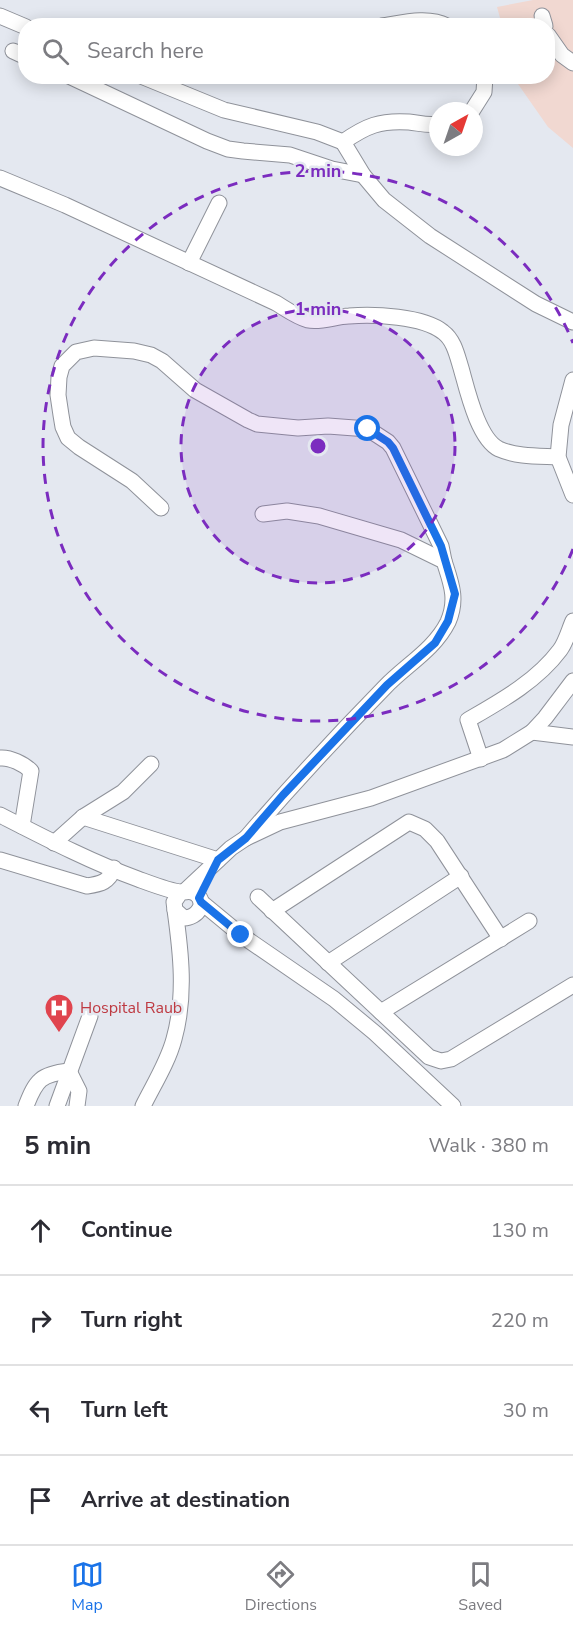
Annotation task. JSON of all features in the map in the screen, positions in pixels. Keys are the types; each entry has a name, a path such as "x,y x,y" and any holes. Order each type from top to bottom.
{"street":[{"path":"0,16 18,24"},
{"path":"555,45 562,55 573,63"},
{"path":"86,84 228,149 260,154 290,155 332,169 363,175"},
{"path":"161,84 224,110 317,132 343,142 363,175 384,200 430,236 536,304 573,322"},
{"path":"478,102 484,92 484,84"},
{"path":"343,142 364,128 384,122 429,125"},
{"path":"0,178 45,196 189,262 307,320 363,316 411,319 434,325 445,333 456,349 479,424 487,438 497,448 506,451 531,456 558,457"},
{"path":"189,262 219,203"},
{"path":"143,1106 175,1038 181,998 179,900 218,860 246,838 283,795 387,685 435,643 448,621 455,594 441,546 393,448 368,429 328,426 298,428 257,424 235,415 195,390 162,361 151,355 134,351 94,348 76,352 62,366 59,377 58,395 63,427 68,438 132,482 161,508"},
{"path":"573,380 561,425 558,457 573,495"},
{"path":"263,514 287,511 319,516 401,540 444,561"},
{"path":"481,759 468,720 537,675 561,649 573,621"},
{"path":"246,838 280,822 371,798 503,750 532,732 557,704 573,681"},
{"path":"532,732 573,737"},
{"path":"0,758 6,757 27,766 31,771 22,826"},
{"path":"54,843 83,818 123,792 151,764"},
{"path":"0,815 54,843 114,868 179,900 184,918 197,908"},
{"path":"83,818 218,860"},
{"path":"272,911 409,822 424,829 437,841 501,939"},
{"path":"0,860 87,886 100,884 109,879 114,868"},
{"path":"181,959 197,908 218,860"},
{"path":"328,963 461,876"},
{"path":"179,900 192,892 197,908 241,935 334,999 375,1033 453,1106"},
{"path":"258,897 429,1057 441,1061 451,1059 573,985"},
{"path":"381,1012 529,921"},
{"path":"334,999 351,984"},
{"path":"57,1106 90,1016"},
{"path":"26,1106 30,1095 44,1077 50,1073 69,1071"},
{"path":"69,1071 79,1091 77,1106"}],"shaded area":[{"path":"533,0 573,0 573,148 548,127 518,84 555,84 555,18 500,18 497,7"}],"place":[{"name":"Hospital Raub","path":"59,1034"}],"route":[{"path":"241,935 199,898 218,860 246,838 283,795 387,685 435,643 448,621 455,594 441,546 393,448 368,429"}]}
